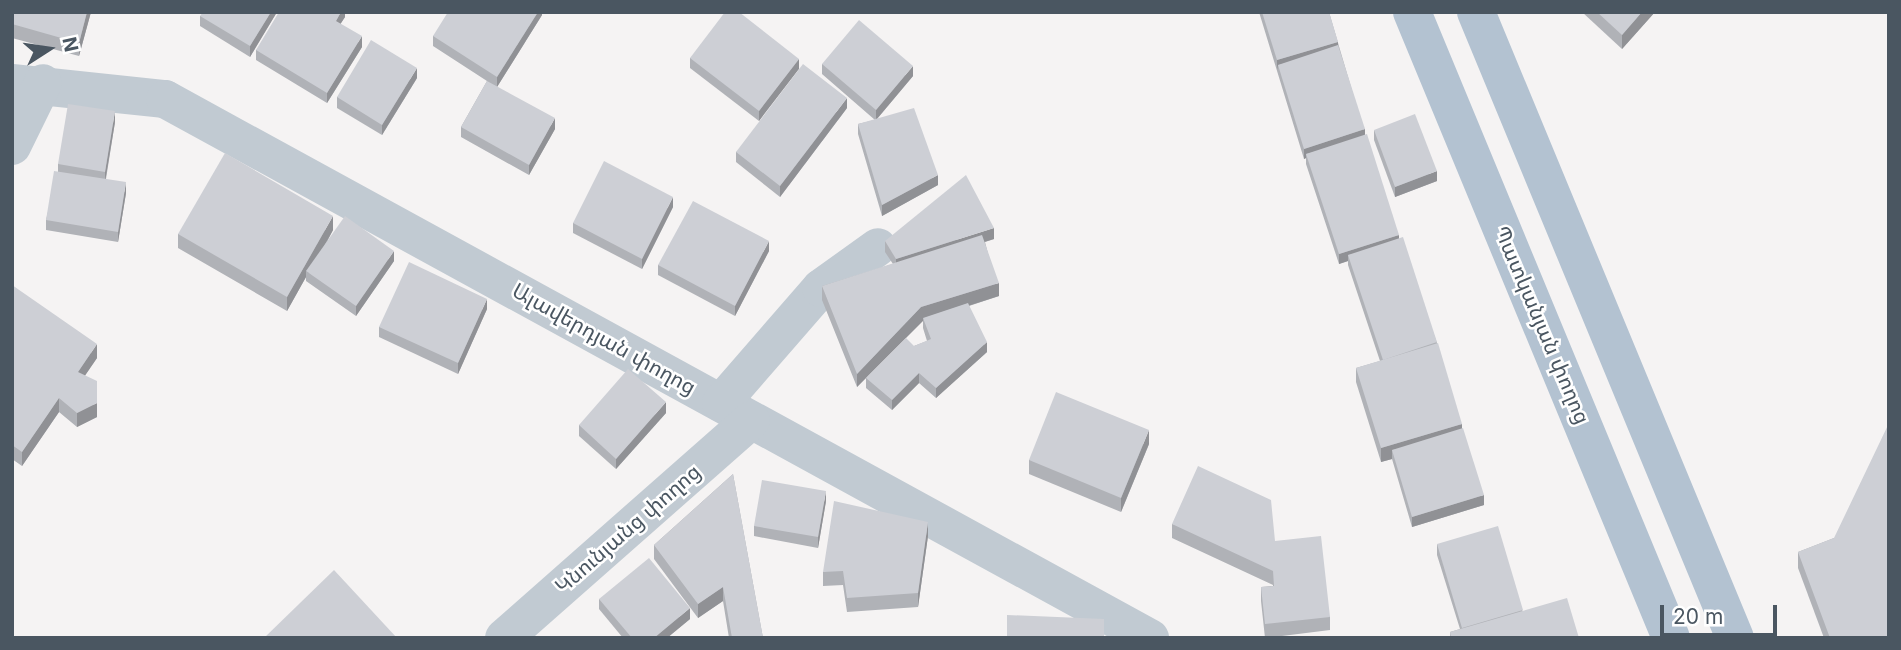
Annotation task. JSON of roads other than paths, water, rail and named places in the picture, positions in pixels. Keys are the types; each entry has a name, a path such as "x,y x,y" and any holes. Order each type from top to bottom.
{"main road":[{"name":"Պատկանյան փողոց","path":"1412,12 1671,638"},
{"path":"1476,12 1734,638"}],"street":[{"name":"Ալավերդյան փողոց","path":"12,146 28,83 165,99 1150,638"},
{"name":"Կնունյանց փողոց","path":"504,638 736,411 821,288 878,247"}]}
